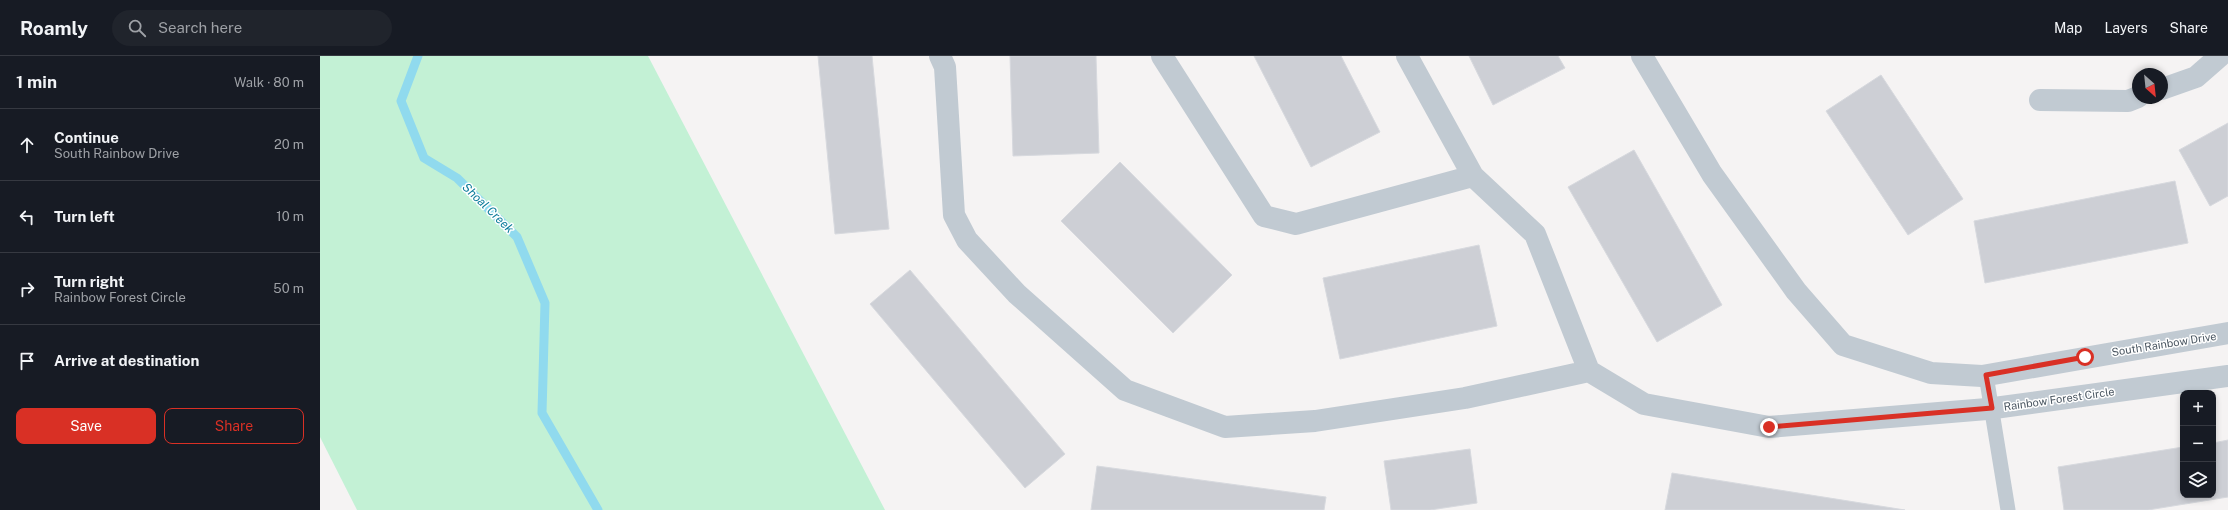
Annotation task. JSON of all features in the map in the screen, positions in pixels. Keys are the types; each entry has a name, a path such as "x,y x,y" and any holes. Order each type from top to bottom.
{"street":[{"path":"940,56 945,67 954,215 967,240 1017,294 1125,390 1225,427 1315,421 1458,400 1589,371 1535,234 1473,176 1407,56"},
{"path":"1162,56 1264,216 1296,224 1473,176"},
{"name":"South Rainbow Drive","path":"1642,56 1712,174 1796,290 1843,345 1931,373 1986,375 2228,333"},
{"path":"2168,87 2196,77 2220,56"},
{"path":"2040,100 2128,101 2132,99"},
{"name":"Rainbow Forest Circle","path":"1589,371 1644,404 1769,427 1992,408 2228,376"}],"lane":[{"path":"1986,375 2008,510"}],"green space":[{"path":"320,56 648,56 885,510 357,510 320,437"}],"building":[{"path":"818,56 872,56 889,229 835,234"},
{"path":"1010,56 1096,56 1099,153 1013,156"},
{"path":"1254,56 1341,56 1380,132 1311,167"},
{"path":"1469,56 1558,56 1565,68 1493,105"},
{"path":"1881,75 1963,199 1908,235 1826,111"},
{"path":"2228,123 2228,196 2210,206 2179,150"},
{"path":"1634,150 1722,305 1657,342 1568,187"},
{"path":"1120,162 1232,275 1173,333 1061,221"},
{"path":"2175,181 2188,243 1985,283 1974,221"},
{"path":"1479,245 1497,326 1340,359 1323,278"},
{"path":"910,270 1065,454 1025,488 870,304"},
{"path":"2228,440 2228,497 2148,510 2064,510 2058,467 2180,447 2180,498 2216,498 2216,442"},
{"path":"1470,449 1477,503 1430,510 1391,510 1384,461"},
{"path":"1097,466 1326,497 1324,510 1091,510"},
{"path":"1672,473 1905,510 1665,510"}],"waterway":[{"name":"Shoal Creek","path":"418,56 401,101 424,158 457,178 517,237 545,303 542,413 598,510"}],"route":[{"path":"1769,427 1992,408 1986,375 2085,357"}]}
